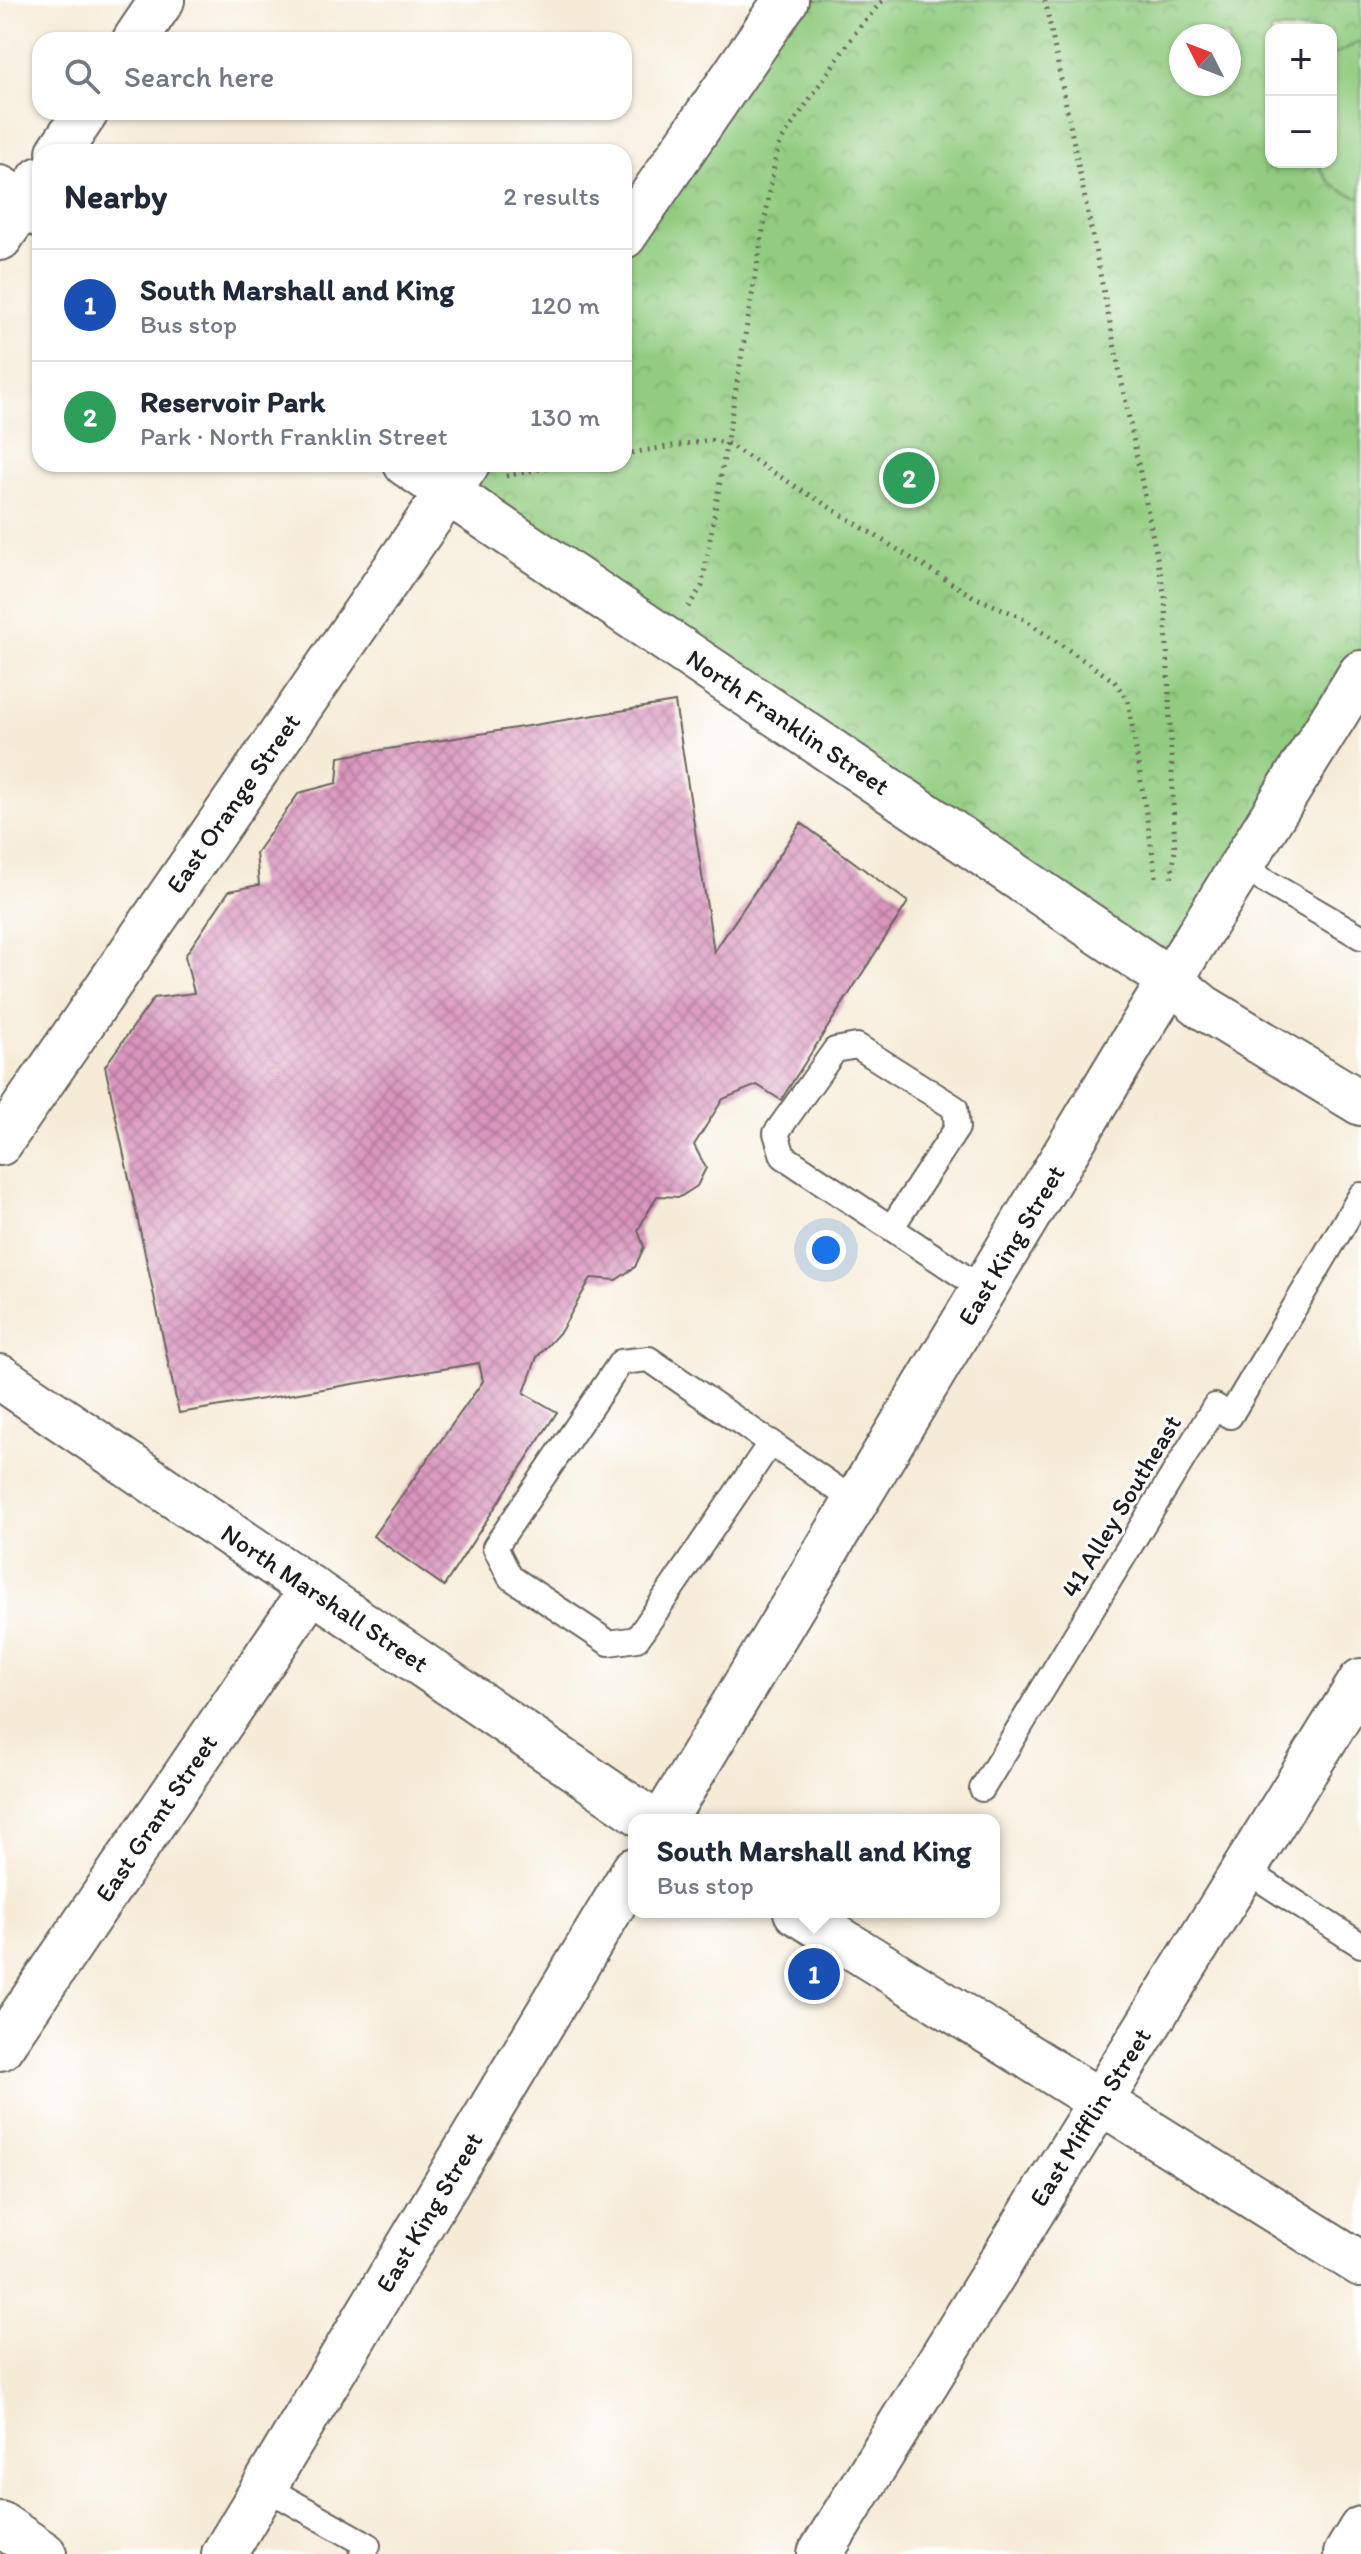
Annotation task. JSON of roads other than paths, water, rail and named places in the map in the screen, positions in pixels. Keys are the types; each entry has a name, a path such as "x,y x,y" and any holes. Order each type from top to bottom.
{"main road":[{"path":"140,32 162,0"},
{"path":"632,224 786,0"},
{"path":"64,144 81,120"},
{"name":"North Franklin Street","path":"435,472 457,478 1170,980 1203,1007 1361,1103"},
{"name":"East Orange Street","path":"0,1143 457,478"},
{"name":"East King Street","path":"668,1814 1170,980 1361,673"},
{"name":"North Marshall Street","path":"0,1377 641,1814"},
{"name":"East Grant Street","path":"0,2048 312,1589"},
{"name":"East Mifflin Street","path":"820,2554 1244,1869 1358,1692"},
{"name":"East King Street","path":"224,2554 628,1880"},
{"path":"806,1918 1361,2264"},
{"path":"0,2524 44,2554"},
{"path":"1346,2554 1361,2529"}],"lane":[{"path":"1241,867 1361,937"},
{"path":"891,1228 957,1128 955,1108 857,1046 835,1050 776,1133 783,1156 891,1228 984,1290"},
{"name":"41 Alley Southeast","path":"982,1789 1215,1406 1230,1416 1361,1195"},
{"path":"771,1442 637,1639 609,1643 510,1577 495,1547 621,1362 649,1359 771,1442 856,1502"},
{"path":"1244,1869 1361,1945"},
{"path":"265,2487 368,2545 362,2554"}],"place":[{"name":"Reservoir Park","path":"909,478"},
{"name":"South Marshall and King","path":"814,1974"}]}
